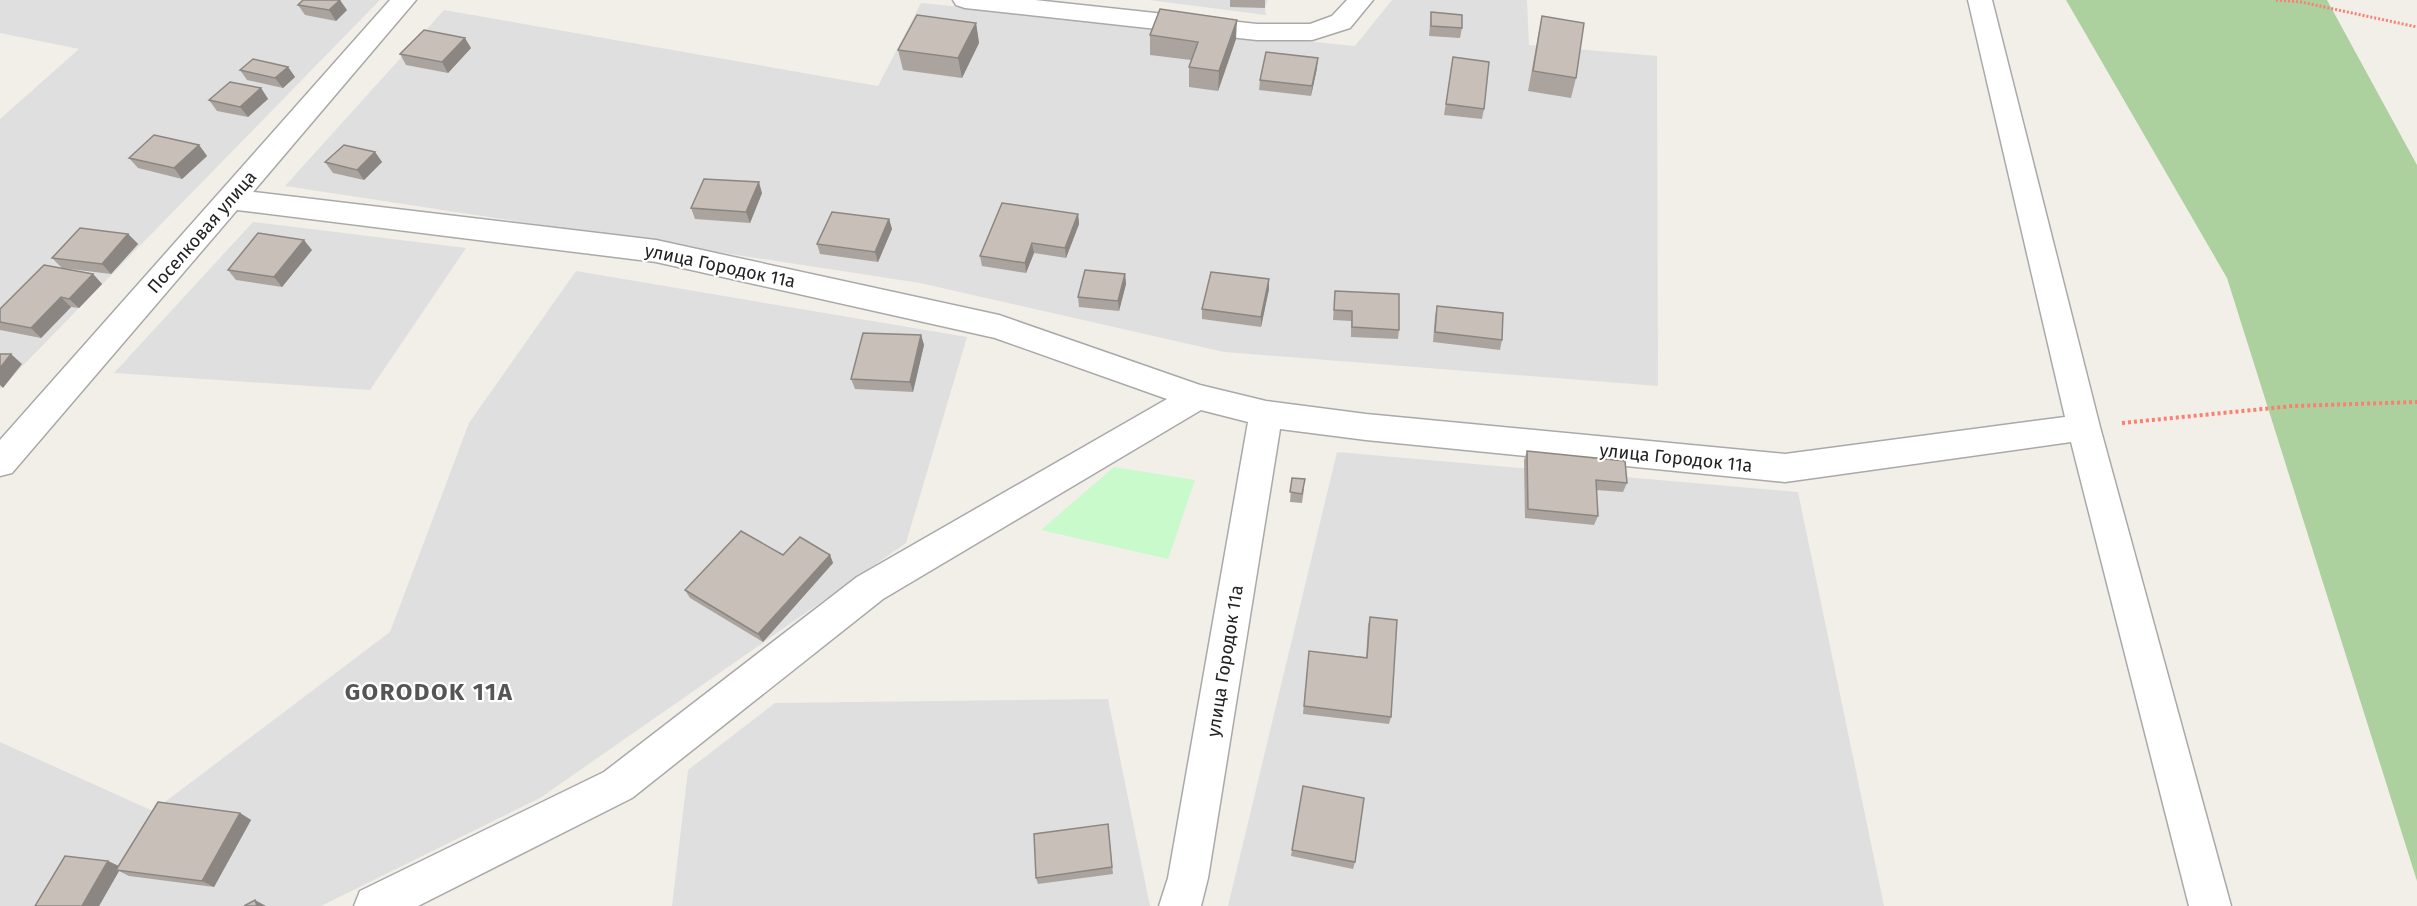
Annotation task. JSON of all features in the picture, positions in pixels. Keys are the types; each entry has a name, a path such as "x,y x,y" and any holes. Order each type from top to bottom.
{"street":[{"name":"Поселковая улица","path":"0,463 404,0"},
{"path":"965,0 1257,32 1312,32 1341,22 1361,0"},
{"path":"1980,0 2085,427 2210,906"},
{"name":"улица Городок 11а","path":"230,199 656,251 999,327 1197,396 1266,414 1785,468 2085,427"},
{"path":"375,906 618,785 870,588 1197,396"},
{"name":"улица Городок 11а","path":"1180,906 1188,879 1266,414"}],"path":[{"path":"2276,0 2417,27"},
{"path":"2085,427 2293,406 2417,402"}],"shaded area":[{"path":"0,0 380,0 0,389 0,119 79,49 0,33"},
{"path":"1149,0 1268,0 1265,8 1266,15"},
{"path":"1392,0 1527,0 1529,45 1657,56 1658,386 1224,352 920,283 285,186 444,10 878,86 921,3 1355,46"},
{"path":"253,222 466,248 370,390 114,373"},
{"path":"576,271 967,337 906,543 540,798 321,906 0,906 0,742 153,811 390,632 469,423"},
{"path":"1337,452 1798,492 1884,906 1228,906"},
{"path":"1108,699 1150,906 672,906 688,770 775,703"}],"green space":[{"path":"2066,0 2327,0 2417,165 2417,881 2227,278"},
{"path":"1114,467 1195,480 1168,559 1041,530"}],"building":[{"path":"303,0 340,0 329,10 298,5"},
{"path":"1160,9 1237,20 1219,71 1189,67 1198,42 1150,35"},
{"path":"1431,12 1462,15 1462,28 1431,26"},
{"path":"917,15 976,23 958,58 898,50"},
{"path":"1542,16 1584,23 1576,78 1533,71"},
{"path":"424,30 465,38 442,62 400,54"},
{"path":"1266,52 1318,58 1312,86 1260,80"},
{"path":"1453,57 1489,62 1484,109 1446,104"},
{"path":"253,59 288,67 275,78 240,70"},
{"path":"230,82 261,88 240,107 209,100"},
{"path":"154,135 199,145 174,168 129,158"},
{"path":"344,145 375,152 357,170 325,162"},
{"path":"704,179 759,182 746,212 691,208"},
{"path":"1002,203 1078,214 1065,248 1032,243 1025,263 980,256"},
{"path":"832,212 889,219 875,252 817,244"},
{"path":"80,228 128,234 102,264 52,258"},
{"path":"258,233 304,240 274,277 228,270"},
{"path":"44,265 93,274 69,299 61,297 31,328 0,322 0,309"},
{"path":"1085,270 1125,274 1118,301 1078,297"},
{"path":"1211,272 1269,279 1261,317 1202,309"},
{"path":"1335,291 1399,294 1399,330 1352,327 1352,311 1334,310"},
{"path":"1437,306 1503,313 1502,340 1435,332"},
{"path":"863,333 921,335 910,382 851,379"},
{"path":"0,354 11,354 0,368"},
{"path":"1527,451 1625,461 1627,483 1596,480 1598,516 1528,509"},
{"path":"1292,478 1305,479 1302,494 1290,492"},
{"path":"741,531 783,555 800,537 830,555 758,634 685,590"},
{"path":"1370,617 1397,620 1391,717 1304,706 1309,651 1367,658"},
{"path":"1303,786 1364,798 1355,862 1292,850"},
{"path":"158,802 240,813 202,881 116,870"},
{"path":"1108,824 1112,867 1036,878 1034,834"},
{"path":"65,856 108,861 82,906 35,906"},
{"path":"255,900 257,906 244,906"}],"district":[{"name":"GORODOK 11A","path":"429,692"}]}
